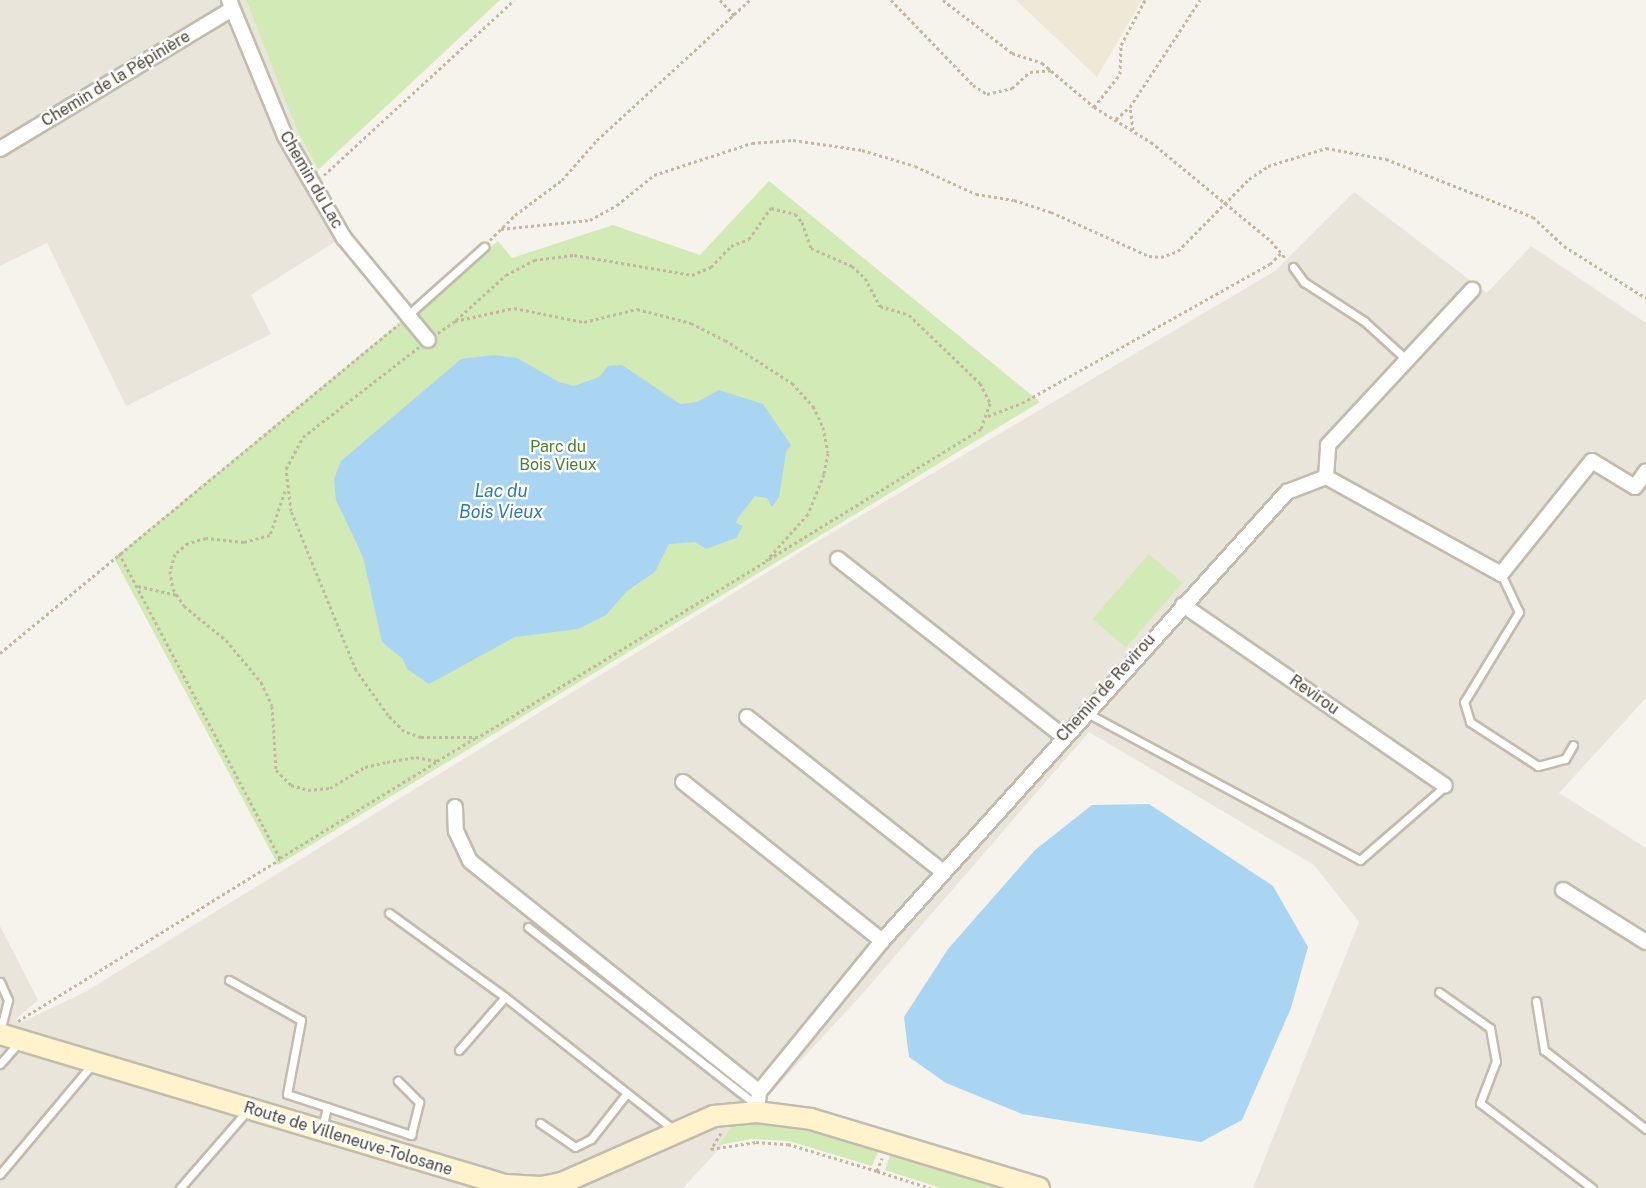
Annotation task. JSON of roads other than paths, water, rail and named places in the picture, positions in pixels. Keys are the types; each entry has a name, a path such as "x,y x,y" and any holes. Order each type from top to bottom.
{"street":[{"name":"Chemin de la Pépinière","path":"0,149 231,4"},
{"name":"Chemin du Lac","path":"231,4 285,136 344,238 409,314 428,340"},
{"path":"1472,290 1328,445 1326,477 1501,574 1592,460 1635,487 1646,471"},
{"name":"Chemin de Revirou","path":"758,1103 882,941 1084,712 1287,492 1326,477"},
{"path":"838,559 1063,736"},
{"name":"Revirou","path":"1183,605 1446,786"},
{"path":"747,717 943,872"},
{"path":"683,782 882,941"},
{"path":"455,807 456,831 470,861 758,1103"},
{"path":"1563,890 1646,942"},
{"name":"Route de Villeneuve-Tolosane","path":"1,1030 21,1040 488,1182 541,1187 587,1175 714,1116 733,1114 758,1103 1039,1188"}],"lane":[{"path":"409,314 484,248"},
{"path":"1293,267 1304,282 1364,321 1408,361"},
{"path":"1501,574 1519,612 1464,702 1470,722 1538,765 1565,759 1573,745"},
{"path":"1084,712 1360,860 1446,786"},
{"path":"389,913 505,997 677,1133"},
{"path":"528,927 758,1103"},
{"path":"229,980 301,1020 287,1094 411,1135 419,1102 398,1081"},
{"path":"0,982 8,1000 1,1030"},
{"path":"1439,992 1490,1028 1496,1062 1480,1103 1592,1188"},
{"path":"459,1050 505,997"},
{"path":"1536,1001 1544,1050 1646,1129"},
{"path":"0,1064 21,1040"},
{"path":"0,1174 94,1061"},
{"path":"540,1123 574,1147 591,1139 627,1093"},
{"path":"321,1131 327,1107"},
{"path":"180,1188 249,1109"}],"water":[{"name":"Lac du Bois Vieux","path":"494,355 517,358 559,382 574,386 599,377 608,366 622,365 680,404 697,402 719,390 763,404 791,445 786,452 779,497 772,507 767,498 755,496 738,518 736,523 743,526 736,538 706,549 695,542 669,544 655,572 627,591 606,615 578,629 515,637 429,684 407,669 403,659 382,642 363,557 336,500 334,479 341,461 461,359"},
{"path":"1149,804 1273,886 1308,947 1291,1008 1242,1120 1201,1142 1022,1114 946,1083 909,1057 904,1017 948,949 1035,850 1092,805"}],"park label":[{"name":"Parc du Bois Vieux","path":"558,456"}]}
